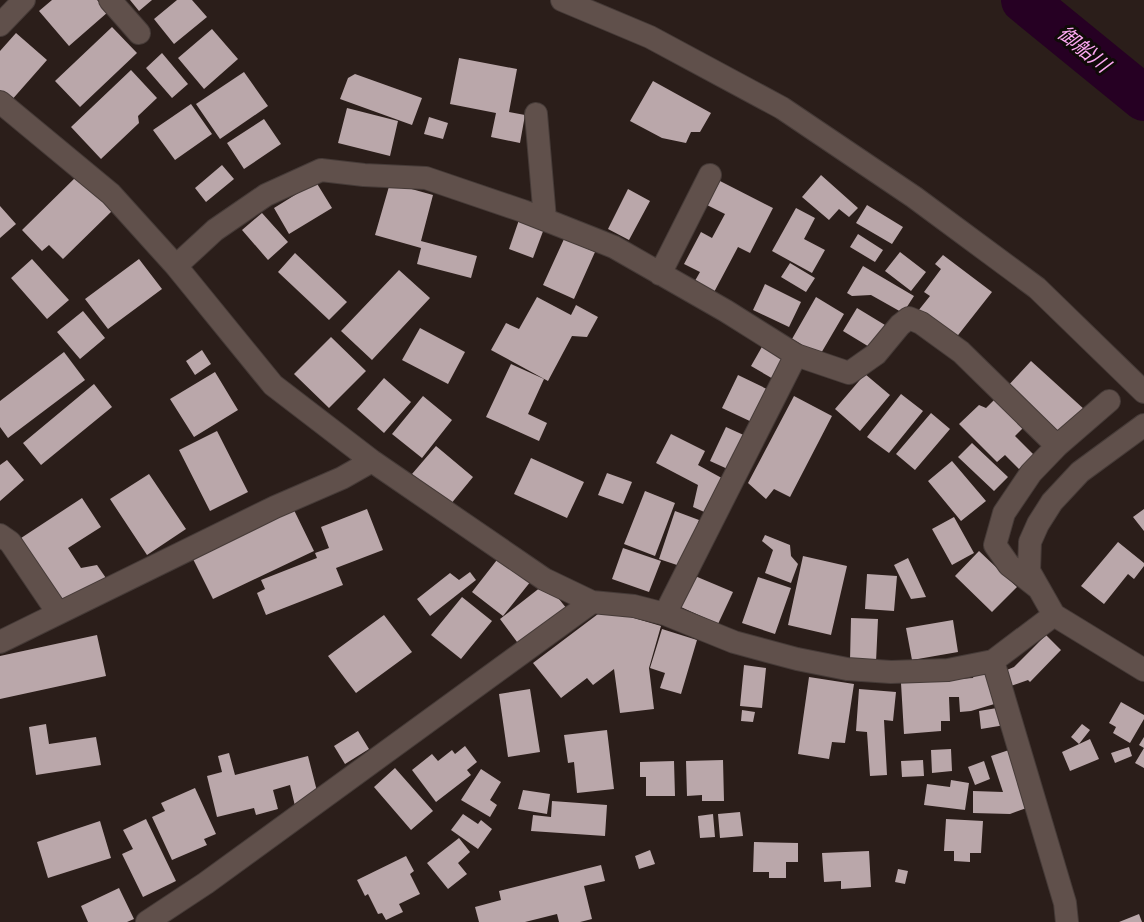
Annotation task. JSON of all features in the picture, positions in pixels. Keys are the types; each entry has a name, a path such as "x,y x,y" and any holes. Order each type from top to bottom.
{"street":[{"path":"0,25 24,0"},
{"path":"110,0 139,33"},
{"path":"562,0 650,37 782,108 905,190 1037,288 1144,392"},
{"path":"0,102 111,194 176,266 273,385 372,461 544,579 592,602 634,606 665,614 734,642 847,669 891,672 948,670 993,661 1054,615"},
{"path":"536,114 544,219"},
{"path":"176,266 215,230 266,195 321,170 364,176 426,178 544,219 614,247 726,311 796,355 849,373 876,354 900,325 909,318 921,323 961,352 1057,446"},
{"path":"660,274 710,175"},
{"path":"665,614 796,355"},
{"path":"1039,589 1009,565 995,545 1004,513 1031,473 1057,446 1109,401"},
{"path":"1144,425 1080,472 1052,502 1030,542 1029,571 1054,615 1144,670"},
{"path":"0,642 275,507 342,478 372,461"},
{"path":"0,535 10,542 58,613"},
{"path":"147,922 206,883 592,602"},
{"path":"993,661 1065,903 1068,922"}],"building":[{"path":"52,0 97,0 108,12 69,46 39,11"},
{"path":"130,0 152,0 139,11"},
{"path":"177,0 192,0 207,17 174,44 154,19"},
{"path":"112,27 137,53 80,107 55,81"},
{"path":"212,29 238,59 204,89 178,58"},
{"path":"16,33 47,60 10,102 0,93 0,51"},
{"path":"162,53 188,84 172,98 146,68"},
{"path":"459,58 517,69 509,112 525,115 520,143 491,137 496,113 450,104"},
{"path":"131,70 157,98 138,116 139,123 101,159 71,127"},
{"path":"244,72 268,106 220,139 196,104"},
{"path":"355,74 422,98 412,125 340,99 348,78"},
{"path":"653,81 711,113 700,132 691,132 686,143 662,138 630,121"},
{"path":"191,104 212,134 175,160 153,130"},
{"path":"347,108 398,121 390,156 338,143"},
{"path":"429,117 448,123 443,139 424,134"},
{"path":"264,119 281,144 244,169 227,143"},
{"path":"222,165 234,179 206,202 195,188"},
{"path":"79,174 114,209 63,259 49,245 42,251 22,230"},
{"path":"821,175 858,208 849,217 839,209 829,220 802,197"},
{"path":"720,181 773,208 750,253 738,247 712,296 692,286 700,272 684,264 701,232 712,238 725,214 707,205"},
{"path":"316,182 332,208 289,234 274,208"},
{"path":"390,183 433,195 421,241 477,256 471,278 417,264 421,248 375,235"},
{"path":"628,189 650,201 629,240 608,229"},
{"path":"867,205 903,227 892,244 856,223"},
{"path":"0,206 16,224 0,238"},
{"path":"796,208 815,218 804,239 825,250 812,273 772,251"},
{"path":"262,213 288,242 268,260 242,230"},
{"path":"520,217 545,226 533,258 509,249"},
{"path":"858,234 883,250 875,262 850,247"},
{"path":"564,239 595,252 574,299 543,285"},
{"path":"900,252 926,272 911,291 885,271"},
{"path":"295,253 347,302 329,320 278,272"},
{"path":"943,255 992,292 955,339 918,311 930,296 924,292 941,269 935,264"},
{"path":"32,259 69,300 47,319 11,278"},
{"path":"139,259 162,289 108,329 85,299"},
{"path":"790,263 815,278 806,292 781,277"},
{"path":"863,266 914,296 903,313 871,295 852,296 847,293"},
{"path":"399,270 430,298 372,360 341,331"},
{"path":"765,284 801,302 789,327 753,310"},
{"path":"537,297 571,315 576,305 598,317 587,337 572,336 548,381 491,350 506,323 519,329"},
{"path":"816,297 844,314 820,355 792,339"},
{"path":"857,308 885,325 871,348 843,331"},
{"path":"83,311 105,338 80,359 57,332"},
{"path":"420,328 465,352 448,384 402,360"},
{"path":"331,337 366,371 329,408 294,374"},
{"path":"763,345 787,358 775,380 751,366"},
{"path":"202,350 211,364 195,375 186,361"},
{"path":"64,352 85,380 8,438 0,427 0,401"},
{"path":"1031,361 1085,410 1060,437 1006,388"},
{"path":"511,364 544,379 528,414 547,423 539,441 486,417"},
{"path":"215,372 238,410 194,437 170,399"},
{"path":"865,374 890,395 860,431 835,409"},
{"path":"738,375 771,391 754,423 722,408"},
{"path":"384,378 411,402 384,433 357,409"},
{"path":"94,384 112,407 41,465 23,443"},
{"path":"901,394 923,411 889,453 867,437"},
{"path":"423,396 452,420 422,458 392,434"},
{"path":"794,396 832,416 790,497 774,489 766,499 748,483"},
{"path":"996,398 1024,427 1015,436 1034,455 1019,469 1005,455 997,462 959,424 979,405 986,408"},
{"path":"931,413 950,429 915,470 896,454"},
{"path":"726,427 748,437 732,471 710,461"},
{"path":"217,431 248,492 210,511 179,450"},
{"path":"671,434 705,451 698,465 729,482 711,515 693,507 698,485 656,463"},
{"path":"972,443 1008,477 994,491 958,457"},
{"path":"436,446 473,477 450,505 412,474"},
{"path":"531,458 584,482 567,518 514,494"},
{"path":"7,460 24,480 0,501 0,465"},
{"path":"952,461 986,501 961,521 928,481"},
{"path":"607,473 632,482 623,504 598,495"},
{"path":"149,474 186,529 147,555 110,499"},
{"path":"645,491 675,503 655,556 624,544"},
{"path":"82,498 101,527 68,548 81,568 97,565 108,581 64,608 15,542"},
{"path":"292,506 314,551 213,599 191,555"},
{"path":"367,509 383,550 336,568 343,585 266,615 257,593 265,589 261,580 317,558 315,553 329,548 321,527"},
{"path":"1144,509 1144,531 1133,517"},
{"path":"675,511 699,520 683,567 659,559"},
{"path":"954,517 974,553 952,565 932,529"},
{"path":"765,535 790,545 791,556 798,564 791,583 765,573 773,550 762,541"},
{"path":"1118,542 1144,563 1144,566 1134,579 1128,574 1104,604 1081,586"},
{"path":"623,548 661,561 649,592 612,579"},
{"path":"979,551 1017,587 992,612 955,576"},
{"path":"500,556 531,581 503,616 472,592"},
{"path":"803,556 847,566 831,635 788,625"},
{"path":"908,558 926,597 911,599 894,565"},
{"path":"470,572 476,580 430,616 417,599 450,573 459,580"},
{"path":"867,574 897,576 894,611 865,609"},
{"path":"695,576 733,592 718,624 681,607"},
{"path":"758,577 791,588 775,634 742,623"},
{"path":"546,583 567,609 520,646 500,619"},
{"path":"462,597 492,621 461,659 431,635"},
{"path":"617,613 661,626 649,668 654,709 620,713 614,669 593,685 587,678 561,698 533,663 598,614"},
{"path":"384,615 412,652 356,693 328,656"},
{"path":"851,618 878,619 876,662 850,661"},
{"path":"953,620 958,652 912,660 906,628"},
{"path":"662,629 697,640 681,694 660,688 665,673 650,668"},
{"path":"97,635 106,676 0,699 0,656"},
{"path":"1046,635 1061,650 1030,682 1028,680 1008,687 1002,672 1014,667"},
{"path":"744,665 766,668 762,708 740,706"},
{"path":"992,673 1001,702 960,712 959,697 949,697 950,721 941,721 941,731 904,734 901,683 973,678 974,674"},
{"path":"809,677 854,684 845,743 832,742 829,759 798,754"},
{"path":"530,689 540,752 508,757 499,694"},
{"path":"859,689 896,692 893,721 884,720 887,775 870,776 867,732 856,731"},
{"path":"1121,702 1144,715 1130,743 1113,733 1116,727 1109,723"},
{"path":"1003,707 1005,725 981,729 979,711"},
{"path":"742,710 755,712 753,722 741,721"},
{"path":"46,724 49,744 96,737 101,765 36,775 29,727"},
{"path":"1082,724 1090,730 1079,744 1071,737"},
{"path":"607,730 614,789 577,793 574,762 568,763 564,735"},
{"path":"358,731 369,749 345,764 334,746"},
{"path":"1144,737 1144,748 1139,745"},
{"path":"1090,739 1099,759 1070,771 1062,752"},
{"path":"465,746 477,762 467,770 471,775 436,802 412,770 432,754 438,761 452,750 455,754"},
{"path":"1129,747 1132,756 1115,763 1111,753"},
{"path":"1144,748 1144,768 1135,763"},
{"path":"951,749 952,771 932,773 931,750"},
{"path":"1012,749 1032,806 1010,814 973,813 973,791 1003,792 991,756"},
{"path":"229,753 235,775 308,756 319,799 295,806 290,785 273,790 278,809 256,815 254,808 217,817 207,776 222,772 218,756"},
{"path":"723,760 724,801 702,801 702,795 687,796 686,761"},
{"path":"923,760 924,776 902,777 901,761"},
{"path":"674,761 675,796 646,796 646,777 640,777 640,762"},
{"path":"984,761 990,779 975,785 968,767"},
{"path":"395,768 433,811 411,830 374,787"},
{"path":"481,769 501,782 490,800 497,805 490,817 461,800"},
{"path":"951,780 969,783 965,810 924,805 927,784 950,787"},
{"path":"195,788 216,834 204,839 207,845 172,860 152,817 165,811 161,803"},
{"path":"523,790 550,794 547,814 518,809"},
{"path":"552,801 607,805 605,836 531,831 533,815 551,817"},
{"path":"740,812 743,836 720,838 718,814"},
{"path":"463,814 478,824 481,820 492,829 478,849 451,830"},
{"path":"713,814 715,837 700,838 698,816"},
{"path":"146,819 176,881 143,897 122,854 133,849 123,830"},
{"path":"946,819 983,821 981,853 970,853 970,862 954,861 954,851 944,851"},
{"path":"100,821 111,858 48,878 37,842"},
{"path":"459,838 470,852 458,863 467,874 448,889 427,863"},
{"path":"754,842 798,843 798,862 786,862 786,878 769,878 769,872 753,872"},
{"path":"650,850 655,864 639,869 635,856"},
{"path":"869,851 871,887 841,889 841,881 824,882 822,853"},
{"path":"406,856 414,871 410,874 420,894 399,904 403,912 386,920 382,913 378,914 368,894 365,896 357,880"},
{"path":"601,865 605,881 584,886 592,919 580,922 559,922 557,914 525,922 479,922 475,907 501,900 499,891"},
{"path":"898,869 908,871 905,884 895,882"},
{"path":"119,888 134,919 127,922 88,922 81,906"},
{"path":"1139,914 1142,922 1119,922"}],"waterway":[{"name":"御船川","path":"1024,0 1144,98"}]}
